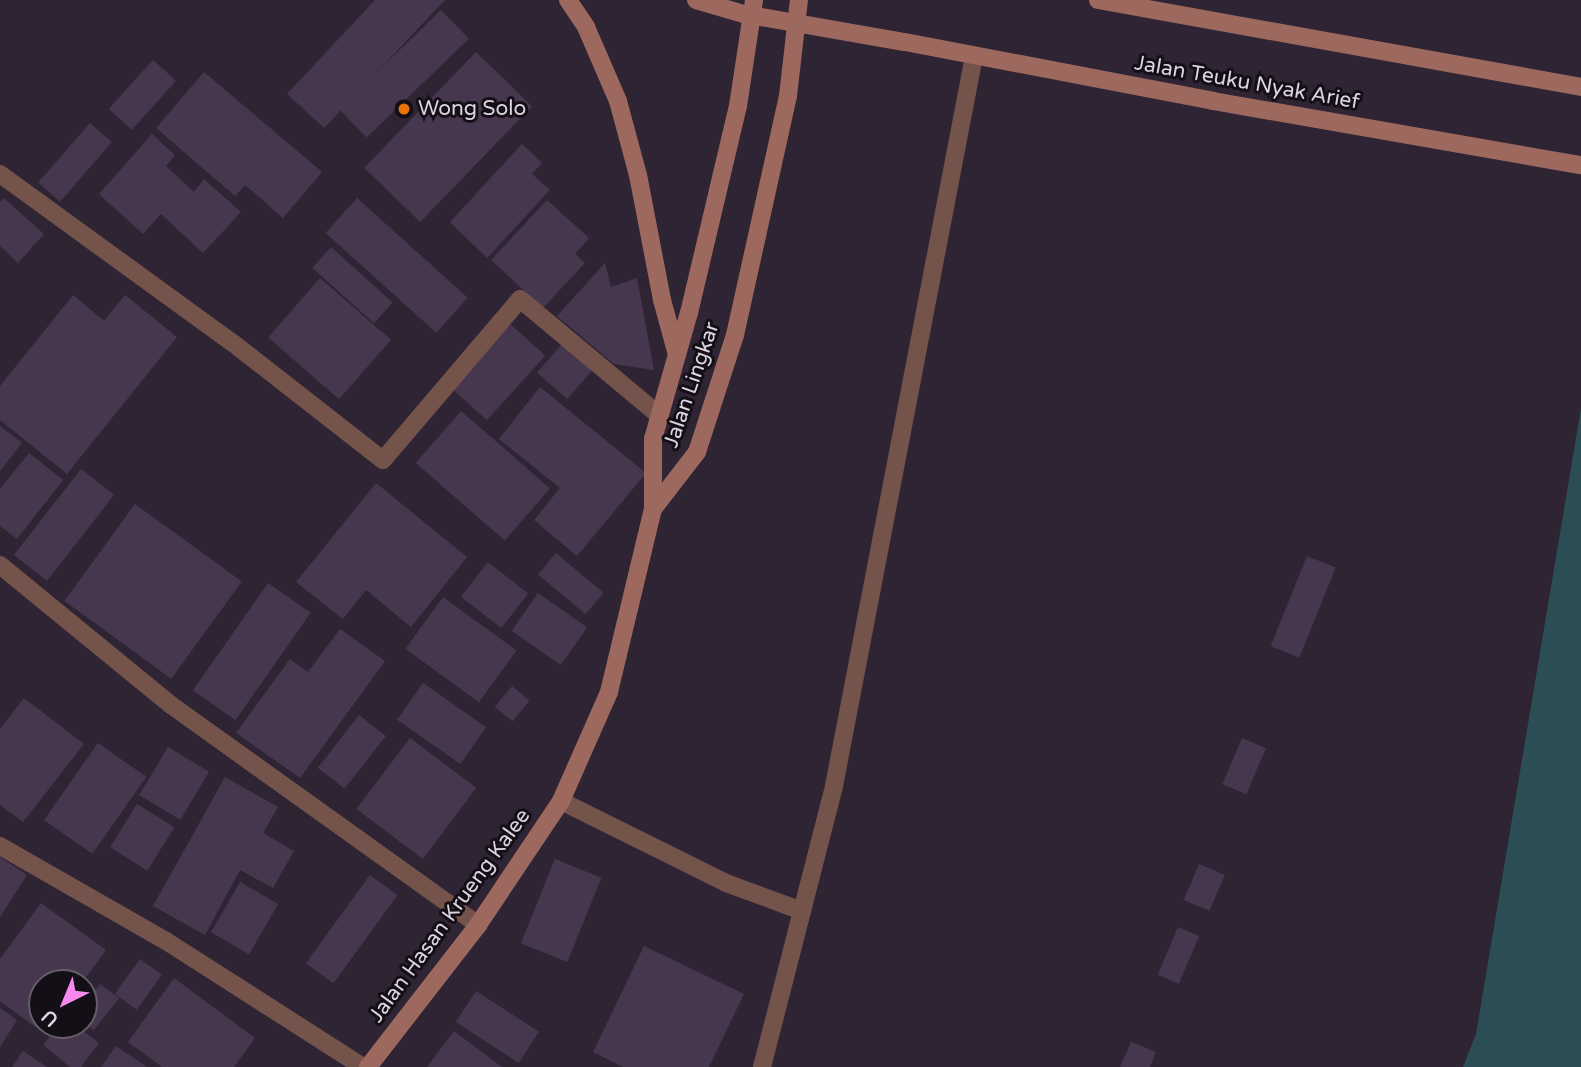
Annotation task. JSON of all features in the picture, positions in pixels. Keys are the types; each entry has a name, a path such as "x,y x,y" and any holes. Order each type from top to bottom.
{"main road":[{"path":"568,0 586,27 618,101 638,175 662,300 677,355"},
{"name":"Jalan Teuku Nyak Arief","path":"696,0 744,14 1213,101 1581,165"},
{"name":"Jalan Lingkar","path":"653,509 653,439 677,355 738,106 754,0"},
{"name":"Jalan Lingkar","path":"653,509 697,452 735,335 788,96 799,0"},
{"path":"1098,0 1581,87"},
{"name":"Jalan Hasan Krueng Kalee","path":"365,1067 478,925 561,801 609,692 653,509"}],"street":[{"path":"762,1067 834,786 864,642 974,56"},
{"path":"0,174 233,343 383,460 520,299 660,416"},
{"path":"0,565 171,705 478,925"},
{"path":"561,801 726,883 802,911"},
{"path":"0,846 166,941 365,1067"}],"shaded area":[{"path":"1581,408 1581,1067 1463,1067 1476,1034"}],"building":[{"path":"375,0 445,0 324,128 287,94"},
{"path":"441,10 469,39 367,137 339,109"},
{"path":"476,52 532,106 420,222 364,168"},
{"path":"153,60 176,81 132,130 109,109"},
{"path":"204,72 322,172 283,218 245,185 235,196 156,128"},
{"path":"90,123 112,142 60,202 38,183"},
{"path":"152,134 175,155 166,166 194,192 204,179 241,212 203,253 161,214 143,234 99,194"},
{"path":"522,144 542,163 532,174 550,190 487,258 450,222"},
{"path":"4,198 44,234 18,263 0,246 0,202"},
{"path":"357,198 468,298 436,333 326,233"},
{"path":"547,200 589,238 575,254 585,263 543,308 491,260"},
{"path":"331,247 393,303 374,323 312,268"},
{"path":"605,263 611,287 637,278 654,370 614,364 557,316"},
{"path":"320,278 391,340 339,399 268,338"},
{"path":"73,295 104,321 125,295 177,337 67,474 0,420 0,386"},
{"path":"508,322 545,355 487,420 450,387"},
{"path":"562,344 592,370 567,399 537,373"},
{"path":"540,387 646,473 577,556 534,520 560,488 499,439"},
{"path":"461,411 550,488 505,540 416,463"},
{"path":"0,426 22,443 0,471"},
{"path":"29,453 63,480 17,539 0,526 0,489"},
{"path":"81,469 114,495 47,581 14,555"},
{"path":"376,483 467,557 411,627 366,590 343,619 296,582"},
{"path":"135,504 242,582 171,679 64,601"},
{"path":"556,553 603,593 585,614 538,574"},
{"path":"1307,556 1336,568 1299,658 1271,646"},
{"path":"488,562 528,593 501,628 461,597"},
{"path":"268,583 311,613 235,720 193,690"},
{"path":"538,593 587,627 561,665 512,631"},
{"path":"443,597 517,650 479,702 405,649"},
{"path":"340,629 385,661 300,778 236,733 290,659 308,672"},
{"path":"423,683 486,727 460,764 397,720"},
{"path":"512,686 530,701 512,721 495,707"},
{"path":"24,698 84,744 23,822 0,805 0,729"},
{"path":"359,715 386,736 345,789 318,768"},
{"path":"410,738 476,788 423,859 356,809"},
{"path":"1242,738 1266,748 1246,794 1222,784"},
{"path":"98,743 146,777 92,854 44,820"},
{"path":"168,747 209,772 180,820 139,795"},
{"path":"225,777 278,807 263,833 294,851 273,888 240,870 205,935 153,906"},
{"path":"137,804 174,827 147,871 110,847"},
{"path":"0,857 27,875 0,917"},
{"path":"555,859 601,878 567,962 521,943"},
{"path":"1199,864 1225,875 1210,911 1184,900"},
{"path":"370,875 398,895 333,983 306,963"},
{"path":"240,882 278,904 249,954 211,932"},
{"path":"41,903 106,950 92,969 28,969 28,1022 0,1001 0,959"},
{"path":"1178,927 1199,936 1179,984 1158,975"},
{"path":"644,946 744,994 709,1067 623,1067 593,1052"},
{"path":"140,959 162,975 137,1010 115,994"},
{"path":"174,978 255,1038 234,1067 162,1067 128,1042"},
{"path":"100,984 119,998 98,1025"},
{"path":"476,991 539,1032 519,1063 456,1022"},
{"path":"0,1008 17,1020 0,1047"},
{"path":"454,1031 502,1067 427,1067"},
{"path":"48,1039 94,1039 99,1043 81,1067 70,1067 43,1045"},
{"path":"1131,1042 1156,1052 1150,1067 1120,1067"},
{"path":"116,1046 147,1067 101,1067"},
{"path":"23,1051 47,1067 12,1067"}],"place":[{"name":"Wong Solo","path":"404,109"}]}
